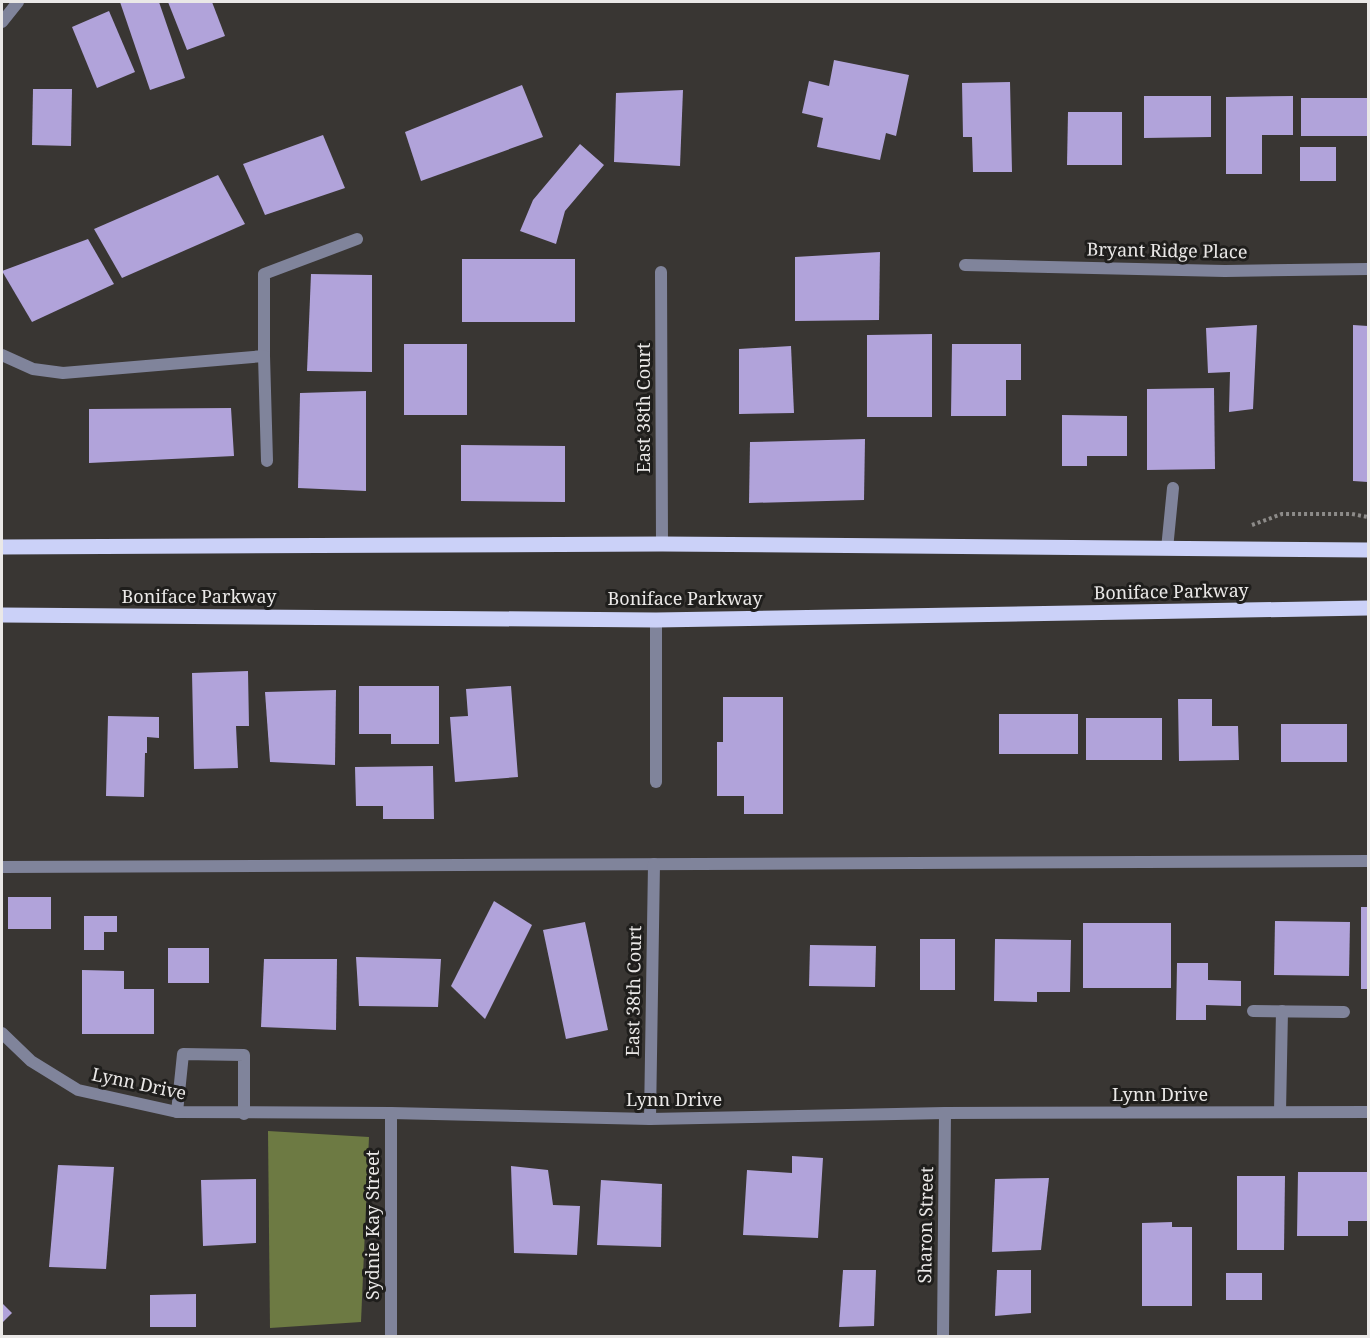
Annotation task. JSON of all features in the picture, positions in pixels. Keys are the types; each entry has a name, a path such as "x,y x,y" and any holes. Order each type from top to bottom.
{"main road":[{"path":"2,547 662,544 1368,550"},
{"name":"Boniface Parkway","path":"2,615 656,620 1368,608"}],"street":[{"path":"2,22 18,2"},
{"path":"267,461 264,274 357,239"},
{"name":"Bryant Ridge Place","path":"965,265 1225,271 1368,268"},
{"name":"East 38th Court","path":"661,272 662,544"},
{"path":"2,355 33,369 63,373 264,356"},
{"path":"1167,549 1173,488"},
{"path":"656,620 656,782"},
{"path":"2,867 1368,861"},
{"name":"East 38th Court","path":"650,1119 654,864"},
{"path":"1253,1011 1344,1012"},
{"path":"1280,1112 1282,1011"},
{"name":"Lynn Drive","path":"2,1033 31,1061 78,1089 177,1112 391,1113 650,1119 945,1113 1368,1112"},
{"path":"177,1112 183,1054 244,1054 244,1114"},
{"name":"Sydnie Kay Street","path":"391,1113 391,1336"},
{"name":"Sharon Street","path":"943,1336 945,1113"}],"green space":[{"path":"268,1131 369,1137 361,1322 270,1328"}],"building":[{"path":"120,2 159,2 185,78 150,90"},
{"path":"168,2 212,2 225,36 187,50"},
{"path":"109,11 135,72 97,88 72,27"},
{"path":"834,60 909,75 896,136 886,133 880,160 817,147 823,118 802,113 809,81 829,86"},
{"path":"1010,82 1012,172 973,172 972,137 963,137 962,83"},
{"path":"522,85 543,137 421,181 405,132"},
{"path":"33,89 72,89 71,146 32,145"},
{"path":"683,90 680,166 614,162 616,93"},
{"path":"1144,96 1211,96 1211,137 1144,138"},
{"path":"1293,96 1293,135 1262,135 1262,174 1226,174 1226,97"},
{"path":"1301,98 1368,98 1368,136 1301,136"},
{"path":"1068,112 1122,112 1122,165 1067,165"},
{"path":"323,135 345,188 265,215 243,164"},
{"path":"580,144 604,165 565,211 556,244 520,231 533,200"},
{"path":"1300,147 1336,147 1336,181 1300,181"},
{"path":"218,175 245,224 122,278 94,229"},
{"path":"88,239 114,284 32,322 2,271"},
{"path":"880,252 879,320 795,321 795,257"},
{"path":"462,259 575,259 575,322 462,322"},
{"path":"311,274 372,275 372,372 307,371"},
{"path":"1257,325 1253,409 1229,412 1230,372 1208,373 1206,328"},
{"path":"1353,325 1368,326 1368,482 1353,481"},
{"path":"932,334 932,417 867,417 867,335"},
{"path":"404,344 467,344 467,415 404,415"},
{"path":"952,344 1021,344 1021,380 1006,380 1006,416 951,416"},
{"path":"791,346 794,413 739,414 739,349"},
{"path":"1214,388 1215,469 1147,470 1147,389"},
{"path":"366,391 366,491 298,488 300,393"},
{"path":"231,408 234,456 89,463 89,409"},
{"path":"1062,415 1127,416 1127,456 1087,456 1087,466 1062,466"},
{"path":"865,439 864,500 749,503 750,442"},
{"path":"461,445 565,446 565,502 461,501"},
{"path":"248,671 249,726 236,726 238,768 194,769 192,673"},
{"path":"359,686 439,686 439,744 391,744 391,734 359,734"},
{"path":"511,686 518,777 455,782 450,717 468,716 466,689"},
{"path":"336,690 335,765 270,762 265,692"},
{"path":"723,697 783,697 783,814 744,814 744,796 717,796 717,742 723,742"},
{"path":"1178,699 1212,699 1212,726 1238,726 1239,760 1179,761"},
{"path":"999,714 1078,714 1078,754 999,754"},
{"path":"108,716 159,717 159,738 147,737 144,797 106,796"},
{"path":"1086,718 1162,718 1162,760 1086,760"},
{"path":"1281,724 1347,724 1347,762 1281,762"},
{"path":"433,766 434,819 383,819 383,806 356,806 355,767"},
{"path":"8,897 51,897 51,929 8,929"},
{"path":"494,901 532,925 485,1019 451,986"},
{"path":"1361,907 1368,907 1368,989 1361,989"},
{"path":"84,916 117,916 117,932 104,932 104,950 84,950"},
{"path":"1275,921 1350,922 1349,976 1274,975"},
{"path":"585,922 608,1030 566,1039 543,930"},
{"path":"1083,923 1171,923 1171,988 1083,988"},
{"path":"920,939 955,939 955,990 920,990"},
{"path":"995,939 1071,940 1070,992 1037,992 1037,1002 994,1001"},
{"path":"810,945 876,946 875,987 809,986"},
{"path":"168,948 209,948 209,983 168,983"},
{"path":"356,957 441,959 438,1007 359,1006"},
{"path":"264,959 337,959 336,1030 261,1027"},
{"path":"1177,963 1208,963 1208,980 1241,981 1241,1006 1206,1005 1206,1020 1176,1020"},
{"path":"82,970 124,971 124,989 154,989 154,1034 82,1034"},
{"path":"792,1156 823,1158 818,1238 743,1235 747,1170 792,1173"},
{"path":"58,1165 114,1167 106,1269 49,1267"},
{"path":"511,1166 548,1170 553,1205 580,1206 577,1255 514,1253"},
{"path":"1298,1172 1368,1172 1368,1221 1348,1221 1348,1236 1297,1236"},
{"path":"1237,1176 1285,1176 1284,1250 1237,1250"},
{"path":"1049,1178 1041,1250 992,1252 995,1179"},
{"path":"256,1179 256,1243 203,1246 201,1180"},
{"path":"601,1180 662,1184 661,1247 597,1245"},
{"path":"1172,1222 1172,1227 1192,1227 1192,1306 1142,1306 1142,1223"},
{"path":"843,1270 876,1270 874,1326 839,1327"},
{"path":"997,1270 1031,1270 1031,1313 995,1316"},
{"path":"1226,1273 1262,1273 1262,1300 1226,1300"},
{"path":"196,1294 196,1327 150,1327 150,1295"},
{"path":"2,1303 12,1313 2,1323"}]}
